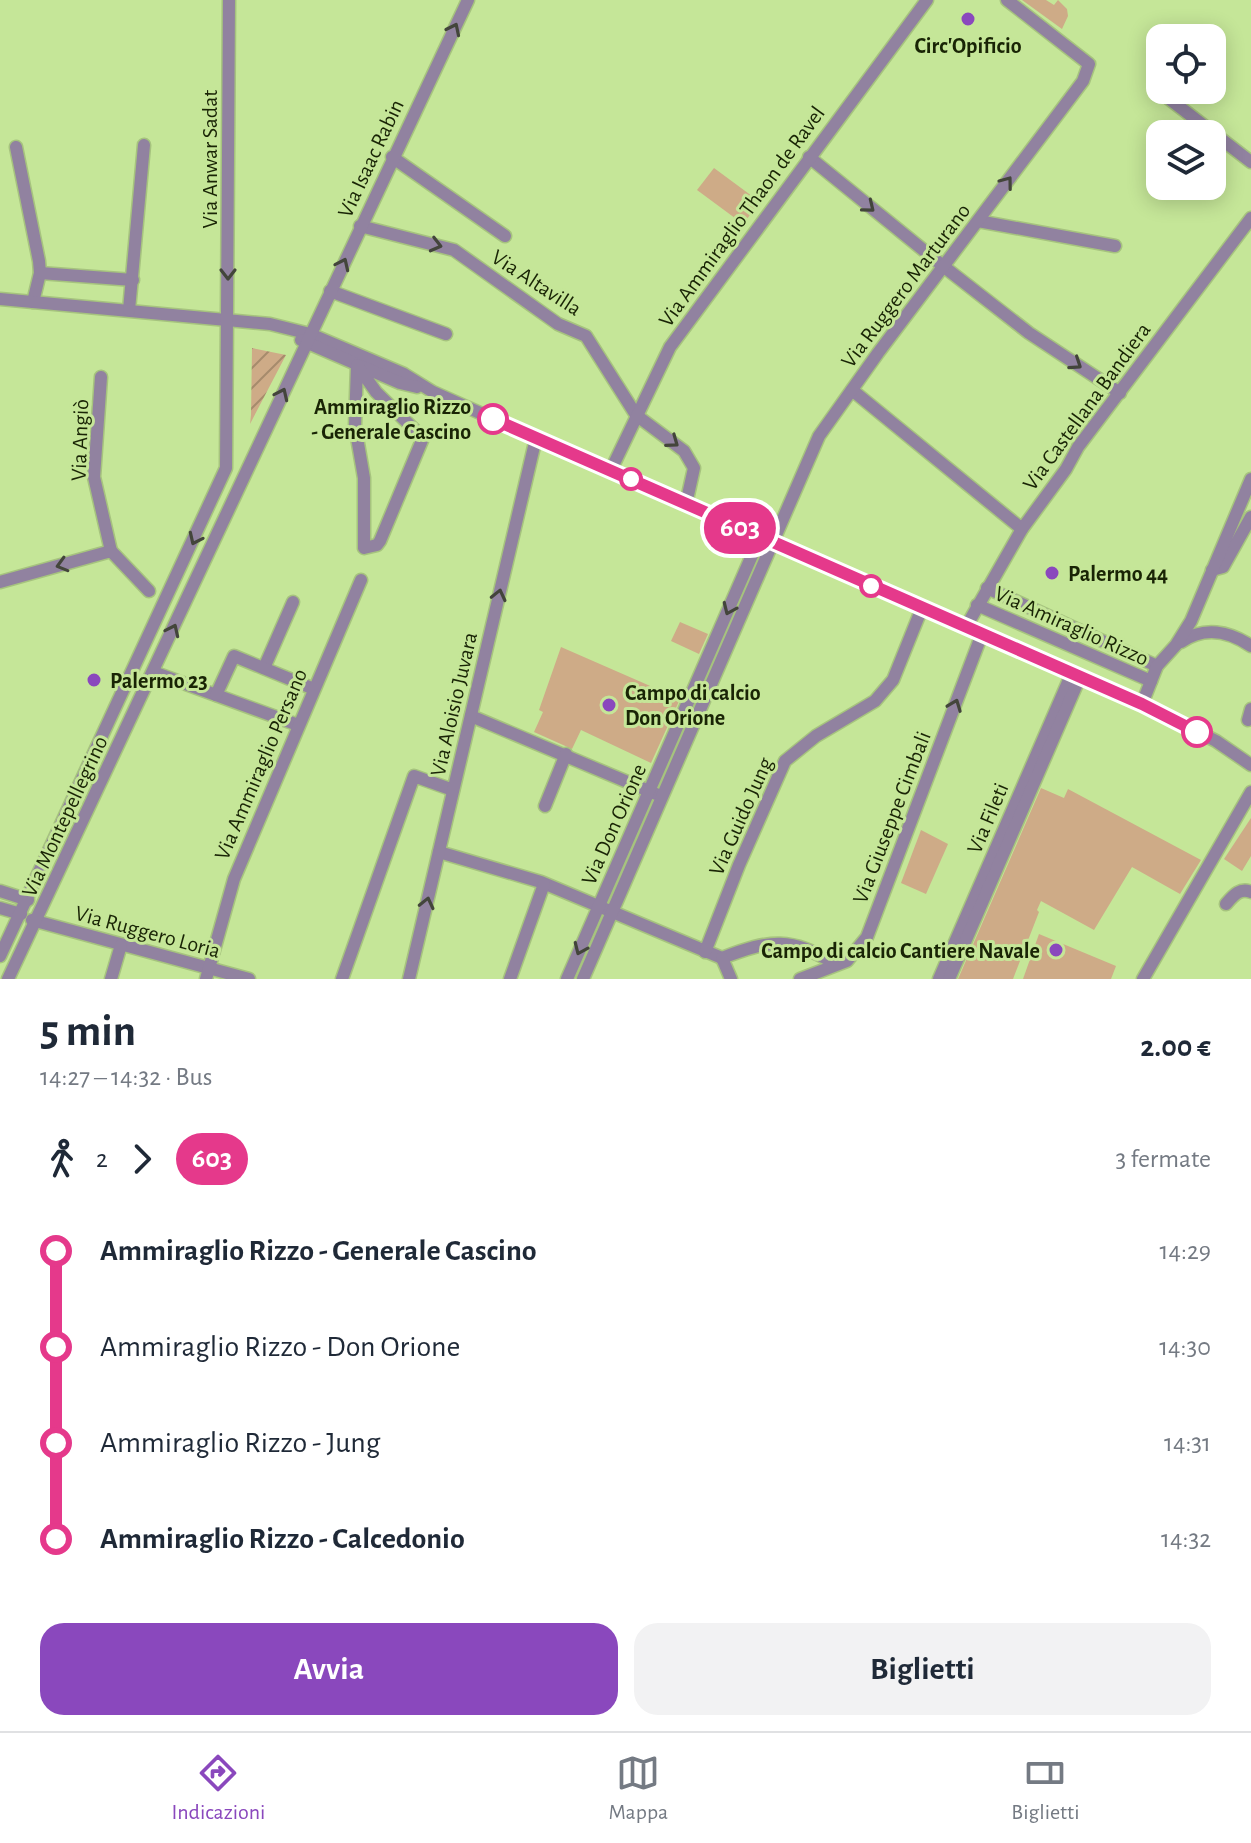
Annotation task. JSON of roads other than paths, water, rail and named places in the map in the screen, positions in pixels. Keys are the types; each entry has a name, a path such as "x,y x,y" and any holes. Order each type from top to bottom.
{"street":[{"name":"Via Anwar Sadat","path":"226,468 229,0"},
{"name":"Via Isaac Rabin","path":"308,338 468,0"},
{"name":"Via Ammiraglio Thaon de Ravel","path":"611,470 670,347 927,0"},
{"name":"Via Ruggero Marturano","path":"773,543 819,436 1083,81 1089,64 1007,0"},
{"path":"1176,104 1251,162"},
{"path":"129,310 144,145"},
{"path":"16,147 40,273 33,302"},
{"path":"392,157 505,236"},
{"path":"809,157 1029,333 1120,393"},
{"name":"Via Castellana Bandiera","path":"966,627 1022,529 1066,469 1078,447 1251,218"},
{"path":"978,221 1115,246"},
{"name":"Via Altavilla","path":"360,226 454,250 558,324 586,336 636,415 684,451 694,468 686,504"},
{"path":"40,273 133,280"},
{"path":"330,291 446,334"},
{"path":"0,299 228,319 281,327 404,374 433,392 1142,704 1216,741 1251,765"},
{"path":"308,338 357,365 400,383 433,392"},
{"name":"Via Montepellegrino","path":"8,979 308,338"},
{"path":"357,365 376,392 423,438 380,541 377,545 364,548 364,478 355,414 357,365"},
{"name":"Via Angiò","path":"101,377 94,477 111,551"},
{"path":"852,390 1022,529"},
{"name":"Via Aloisio Juvara","path":"409,979 536,438"},
{"name":"Via Montepellegrino","path":"0,956 226,468"},
{"path":"1142,704 1157,666 1176,645 1191,621 1251,479"},
{"path":"217,491 233,499"},
{"path":"1212,570 1223,567 1251,517"},
{"name":"Via Don Orione","path":"567,979 760,537"},
{"name":"Via Don Orione","path":"583,979 773,543"},
{"path":"0,582 111,551 149,591 156,623"},
{"path":"149,591 177,576"},
{"name":"Via Ammiraglio Persano","path":"207,974 234,879 361,580"},
{"path":"987,588 1157,666"},
{"path":"264,668 293,602"},
{"name":"Via Amiraglio Rizzo","path":"977,605 1151,681"},
{"name":"Via Guido Jung","path":"705,952 785,761 816,736 875,701 893,680 922,608"},
{"path":"1176,645 1190,636 1208,631 1235,636 1251,646"},
{"name":"Via Giuseppe Cimbali","path":"800,979 847,961 867,937 982,634"},
{"path":"216,695 234,656 314,689"},
{"path":"153,672 298,725"},
{"name":"Via Fileti","path":"939,979 1076,675"},
{"name":"Via Fileti","path":"949,979 1076,675"},
{"path":"118,705 135,712"},
{"path":"471,716 662,796"},
{"path":"545,806 566,754"},
{"path":"342,979 414,776 453,790"},
{"path":"1143,979 1251,792"},
{"path":"439,852 544,884 598,907"},
{"path":"510,979 544,884"},
{"path":"0,891 28,900"},
{"path":"1226,904 1236,892 1251,892"},
{"name":"Via Don Orione","path":"598,907 612,913"},
{"name":"Via Ruggero Loria","path":"0,908 36,922 121,945 207,974 249,979"},
{"path":"612,913 722,958 754,945 789,943 813,950 836,964"},
{"path":"111,979 121,945"},
{"path":"722,958 731,979"}],"place":[{"name":"Circ'Opificio","path":"968,19"},
{"name":"Ammiraglio Rizzo - Generale Cascino","path":"493,419"},
{"name":"Palermo 44","path":"1052,573"},
{"name":"Palermo 23","path":"94,680"},
{"name":"Campo di calcio Don Orione","path":"609,705"},
{"name":"Campo di calcio Cantiere Navale","path":"1056,950"}]}
